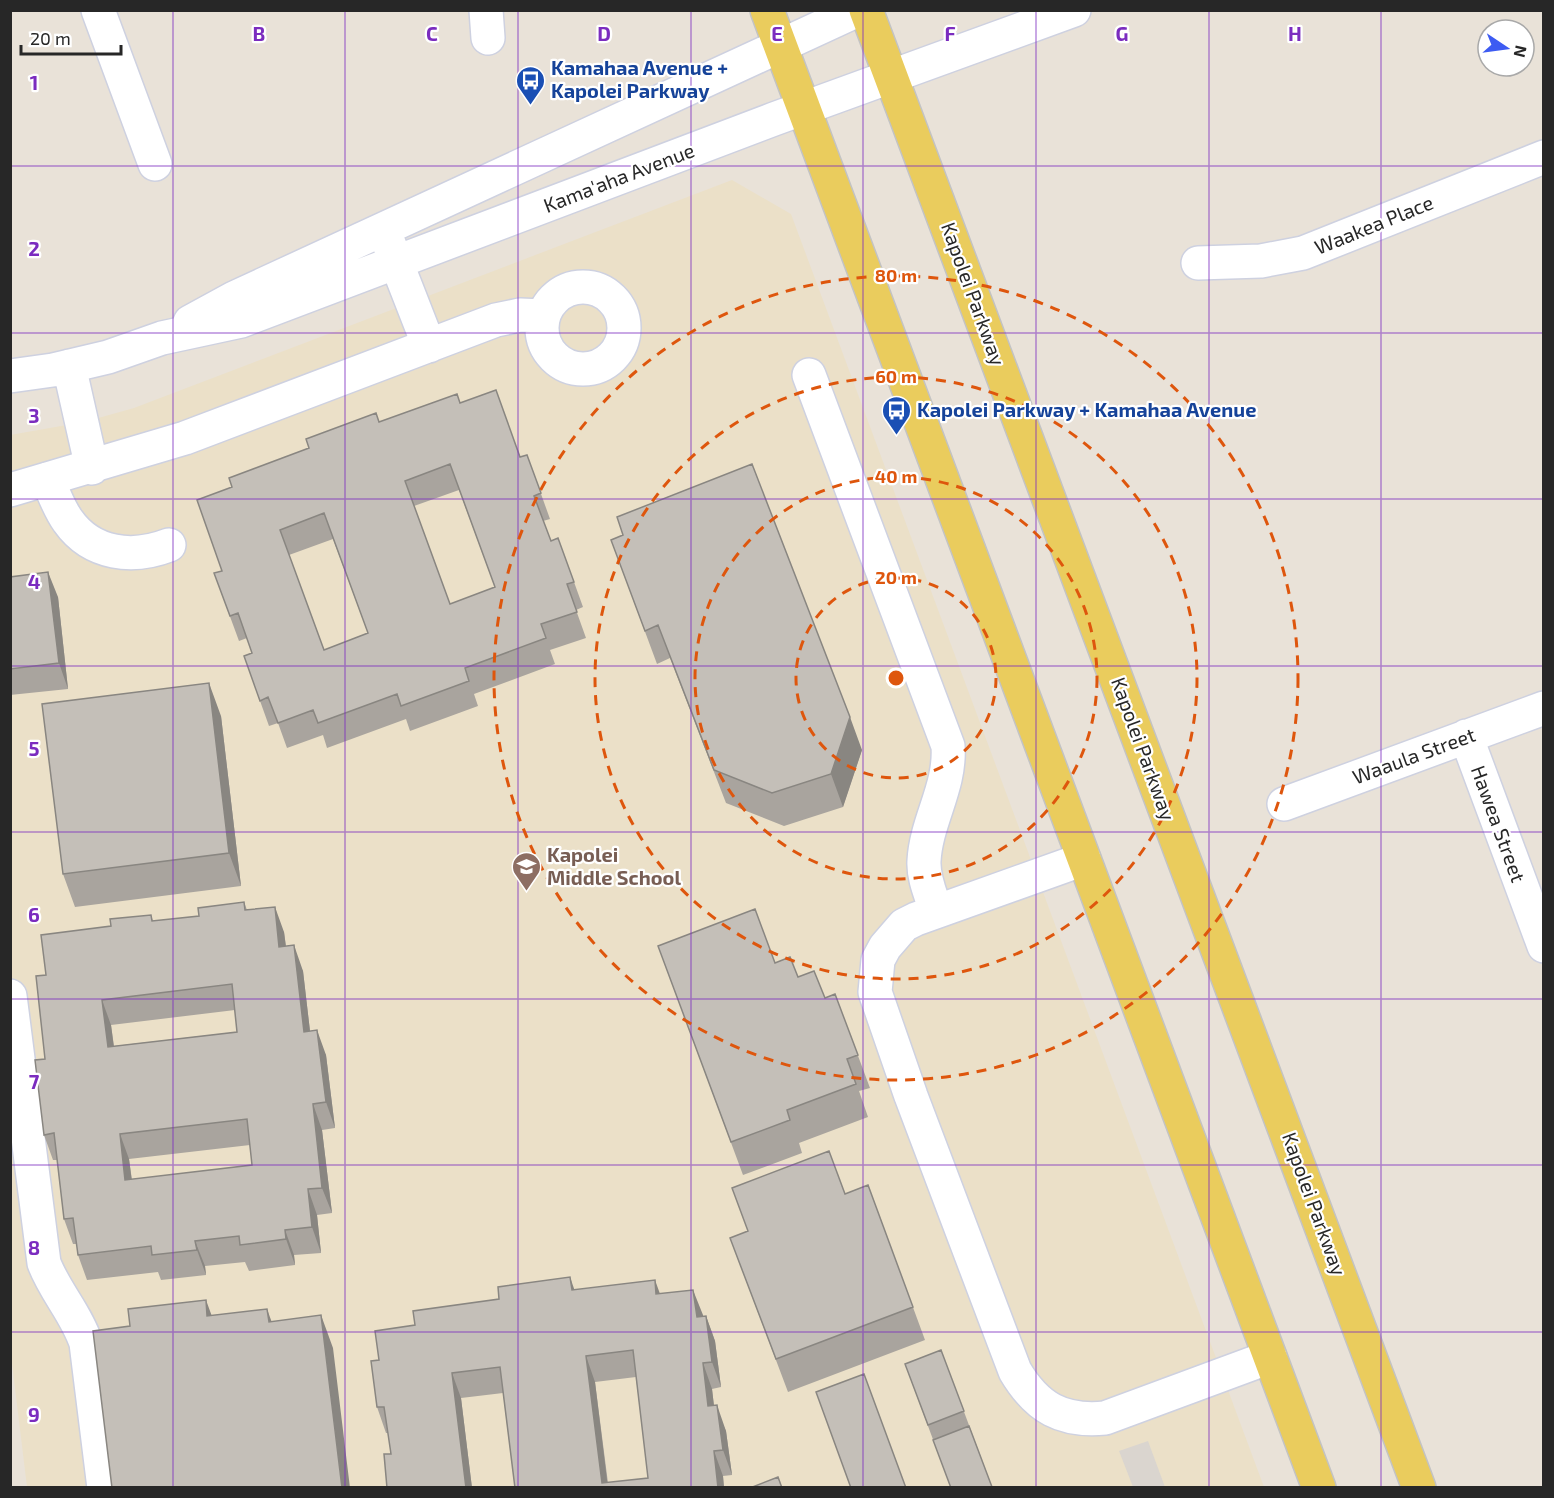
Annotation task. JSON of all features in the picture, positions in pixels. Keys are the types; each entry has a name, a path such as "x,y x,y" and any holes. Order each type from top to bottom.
{"main road":[{"path":"767,10 1319,1488"},
{"name":"Kapolei Parkway","path":"866,10 1419,1488"}],"street":[{"path":"98,10 155,164"},
{"name":"Kama'aha Avenue","path":"162,338 234,298 858,10"},
{"name":"Kama'aha Avenue","path":"10,376 108,357 162,338 241,321 1074,10"},
{"name":"Waakea Place","path":"1198,263 1261,261 1303,253 1544,157"},
{"path":"383,229 429,346"},
{"path":"10,490 92,468 185,438 508,317 543,316"},
{"path":"69,366 92,468"},
{"path":"809,375 948,746 946,782 924,860 927,884 936,911"},
{"path":"47,480 68,522 93,544 108,550 131,554 155,551 169,545"},
{"name":"Waaula Street","path":"1284,804 1544,708"},
{"name":"Hawea Street","path":"1466,736 1544,946"},
{"path":"1084,859 936,911 910,922 893,935 878,960 875,992 911,1096 1015,1371 1035,1400 1067,1417 1086,1420 1105,1418 1270,1357"},
{"path":"10,996 44,1263 50,1278 81,1328 86,1343 104,1488"}],"shaded area":[{"name":"Kapolei Middle School","path":"732,180 791,214 1264,1487 27,1487 10,1347 10,435 84,422 134,408"},
{"path":"1148,1441 1165,1487 1133,1487 1119,1451"}],"building":[{"path":"496,390 520,457 527,455 541,493 534,496 551,541 558,538 574,582 567,584 577,612 541,624 546,638 465,668 469,681 401,706 397,694 318,723 313,710 278,723 268,697 260,701 244,656 252,653 238,613 230,616 214,573 222,571 197,500 232,487 229,478 309,448 306,439 376,413 379,422 457,394 460,403","holes":["450,464 495,587 450,604 405,481","324,513 368,633 324,650 280,530"]},
{"path":"752,464 850,717 831,774 772,793 714,770 658,625 645,631 611,540 623,535 617,517"},
{"path":"48,572 59,663 10,669 10,577"},
{"path":"209,683 229,853 63,874 42,704"},
{"path":"244,902 245,910 275,907 279,947 294,945 304,1032 317,1030 326,1102 313,1104 322,1188 308,1189 312,1227 285,1230 286,1239 240,1245 239,1236 195,1241 197,1250 152,1255 151,1246 78,1255 73,1218 64,1219 54,1133 44,1135 35,1060 45,1059 36,976 46,975 41,935 111,926 110,919 151,915 152,921 199,916 198,908","holes":["232,984 237,1032 108,1047 102,1000","247,1119 252,1165 125,1180 120,1134"]},
{"path":"755,909 775,963 790,957 798,977 814,971 825,998 835,994 858,1055 847,1059 856,1084 787,1110 790,1120 731,1142 658,946"},
{"path":"829,1151 845,1194 868,1185 913,1307 776,1359 730,1238 748,1231 732,1188"},
{"path":"570,1277 572,1290 655,1280 656,1294 693,1290 697,1317 706,1316 712,1362 703,1363 708,1406 717,1405 723,1450 714,1451 718,1488 515,1488 500,1367 452,1373 466,1488 387,1488 384,1454 391,1454 384,1407 377,1407 371,1361 379,1360 375,1331 415,1325 413,1311 499,1299 498,1287","holes":["633,1350 648,1478 602,1483 586,1356"]},
{"path":"206,1300 207,1316 267,1309 269,1322 321,1315 342,1488 112,1488 93,1331 130,1326 128,1309"},
{"path":"941,1350 964,1411 928,1425 905,1364"},
{"path":"864,1374 906,1488 851,1488 816,1392"},
{"path":"969,1426 991,1488 951,1488 933,1440"},
{"path":"778,1477 782,1488 750,1488"}],"place":[{"name":"Kamahaa Avenue + Kapolei Parkway","path":"530,106"},
{"name":"Kapolei Parkway + Kamahaa Avenue","path":"896,436"},
{"name":"Kapolei Middle School","path":"526,892"}]}
